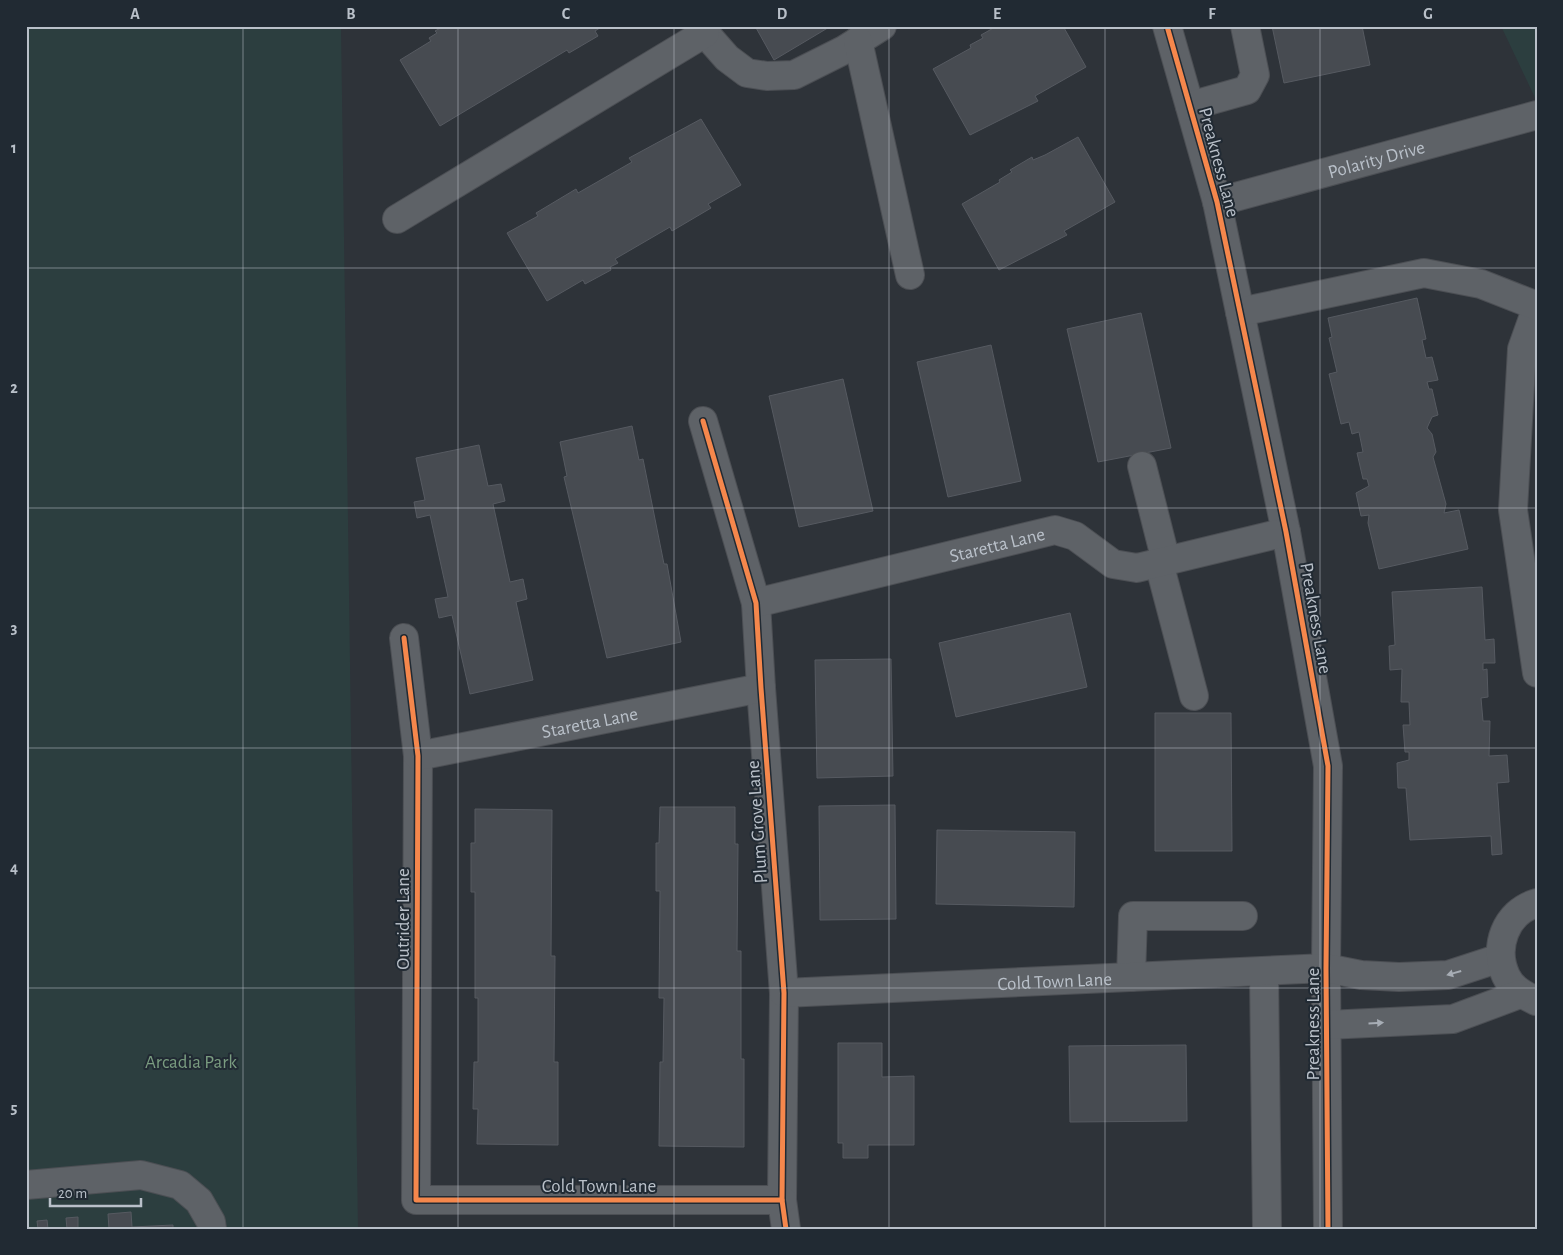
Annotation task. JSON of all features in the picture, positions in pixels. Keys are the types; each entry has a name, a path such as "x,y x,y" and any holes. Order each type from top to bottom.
{"street":[{"path":"397,219 704,30 726,58 747,73 767,76 794,75 882,26"},
{"name":"Preakness Lane","path":"1167,26 1217,202 1286,532 1328,766 1326,968 1328,1229"},
{"path":"1190,106 1247,90 1255,76 1245,26"},
{"path":"858,41 910,275"},
{"name":"Polarity Drive","path":"1217,202 1537,115"},
{"path":"1240,312 1424,273 1481,284 1537,307 1522,349 1513,510 1532,598 1537,673"},
{"name":"Plum Grove Lane","path":"703,421 756,603 784,993 782,1200 786,1229"},
{"path":"1142,466 1162,562 1194,696"},
{"name":"Staretta Lane","path":"756,603 1055,530 1075,536 1113,564 1137,568 1286,532"},
{"name":"Outrider Lane","path":"404,638 418,756 416,1200"},
{"name":"Staretta Lane","path":"418,756 761,688"},
{"path":"1529,998 1507,978 1500,958 1502,937 1512,919 1528,906 1537,903"},
{"path":"1131,977 1133,916 1243,916"},
{"name":"Cold Town Lane","path":"784,993 1326,968 1362,975 1399,977 1448,975 1500,958"},
{"path":"1264,971 1267,1229"},
{"path":"1327,1025 1454,1020 1529,998"},
{"path":"26,1185 141,1175 180,1185 199,1201 211,1222 212,1229"},
{"name":"Cold Town Lane","path":"416,1200 782,1200"}],"green space":[{"name":"Arcadia Park","path":"26,26 341,26 358,1229 26,1229"},
{"path":"1501,26 1537,26 1537,102"}],"building":[{"path":"444,26 603,26 595,31 598,36 569,53 567,50 440,126 400,60 431,41 429,38 437,33 435,31"},
{"path":"755,26 831,26 774,60"},
{"path":"997,26 1063,26 1086,67 1035,96 1038,101 970,135 933,69 971,48 970,45 983,38 981,35"},
{"path":"1272,26 1362,26 1370,65 1284,83"},
{"path":"701,119 741,185 708,204 711,208 672,231 670,227 615,259 618,263 610,267 611,270 585,284 583,280 547,301 507,233 538,216 536,213 576,189 578,193 632,162 629,158"},
{"path":"1078,137 1115,202 1064,231 1067,235 999,270 962,204 1000,182 999,180 1012,172 1010,170 1032,157 1033,160 1045,155"},
{"path":"1417,298 1426,339 1422,340 1426,358 1432,357 1438,380 1427,382 1429,389 1432,389 1438,415 1432,417 1427,428 1432,434 1436,452 1433,457 1446,504 1444,513 1459,510 1468,549 1379,569 1368,523 1369,515 1361,516 1356,493 1369,486 1367,479 1363,479 1357,453 1363,452 1359,432 1352,434 1349,422 1341,424 1329,374 1337,372 1329,338 1332,337 1328,318"},
{"path":"1141,313 1171,448 1098,462 1067,329"},
{"path":"991,345 1021,481 948,497 917,362"},
{"path":"843,379 873,511 799,527 769,396"},
{"path":"632,426 639,460 643,459 664,564 667,564 681,642 607,658 564,477 567,476 560,442"},
{"path":"479,445 488,486 501,484 505,501 493,504 510,582 523,579 527,599 516,602 533,680 470,694 452,615 439,618 435,599 448,597 430,515 417,518 414,502 425,500 416,458"},
{"path":"1482,587 1485,640 1494,639 1495,663 1483,663 1483,670 1487,669 1488,697 1481,698 1483,721 1490,721 1489,756 1507,755 1509,782 1497,783 1502,854 1492,855 1491,836 1410,840 1406,788 1398,788 1397,763 1409,760 1409,752 1405,752 1403,725 1410,725 1409,702 1401,702 1402,669 1390,670 1389,646 1395,645 1392,592"},
{"path":"1070,613 1087,687 956,717 939,643"},
{"path":"891,659 893,776 817,778 815,660"},
{"path":"1155,713 1231,713 1232,851 1155,851"},
{"path":"895,805 896,919 820,920 819,806"},
{"path":"660,807 735,807 735,844 738,844 737,951 741,951 741,1059 744,1059 744,1147 659,1146 660,1062 663,1062 664,998 659,998 660,891 656,891 656,843 659,843"},
{"path":"475,809 552,810 551,956 555,956 554,1062 558,1062 558,1145 477,1144 478,1109 473,1109 474,1062 478,1062 478,998 475,998 475,892 471,892 471,843 475,843"},
{"path":"937,830 1075,832 1074,907 936,904"},
{"path":"838,1043 882,1043 882,1077 914,1076 914,1145 868,1145 868,1158 843,1158 843,1143 838,1143"},
{"path":"1186,1045 1187,1121 1070,1122 1069,1046"},
{"path":"131,1212 132,1227 173,1225 173,1229 109,1229 108,1214"},
{"path":"78,1217 78,1229 67,1229 66,1218"},
{"path":"47,1220 48,1229 38,1229 37,1221"}],"cycle path":[{"path":"1167,26 1217,202 1286,532 1328,766 1326,968 1328,1229"},
{"path":"703,421 756,603 784,993 782,1200 786,1229"},
{"path":"404,638 418,756 416,1200 782,1200"}]}
